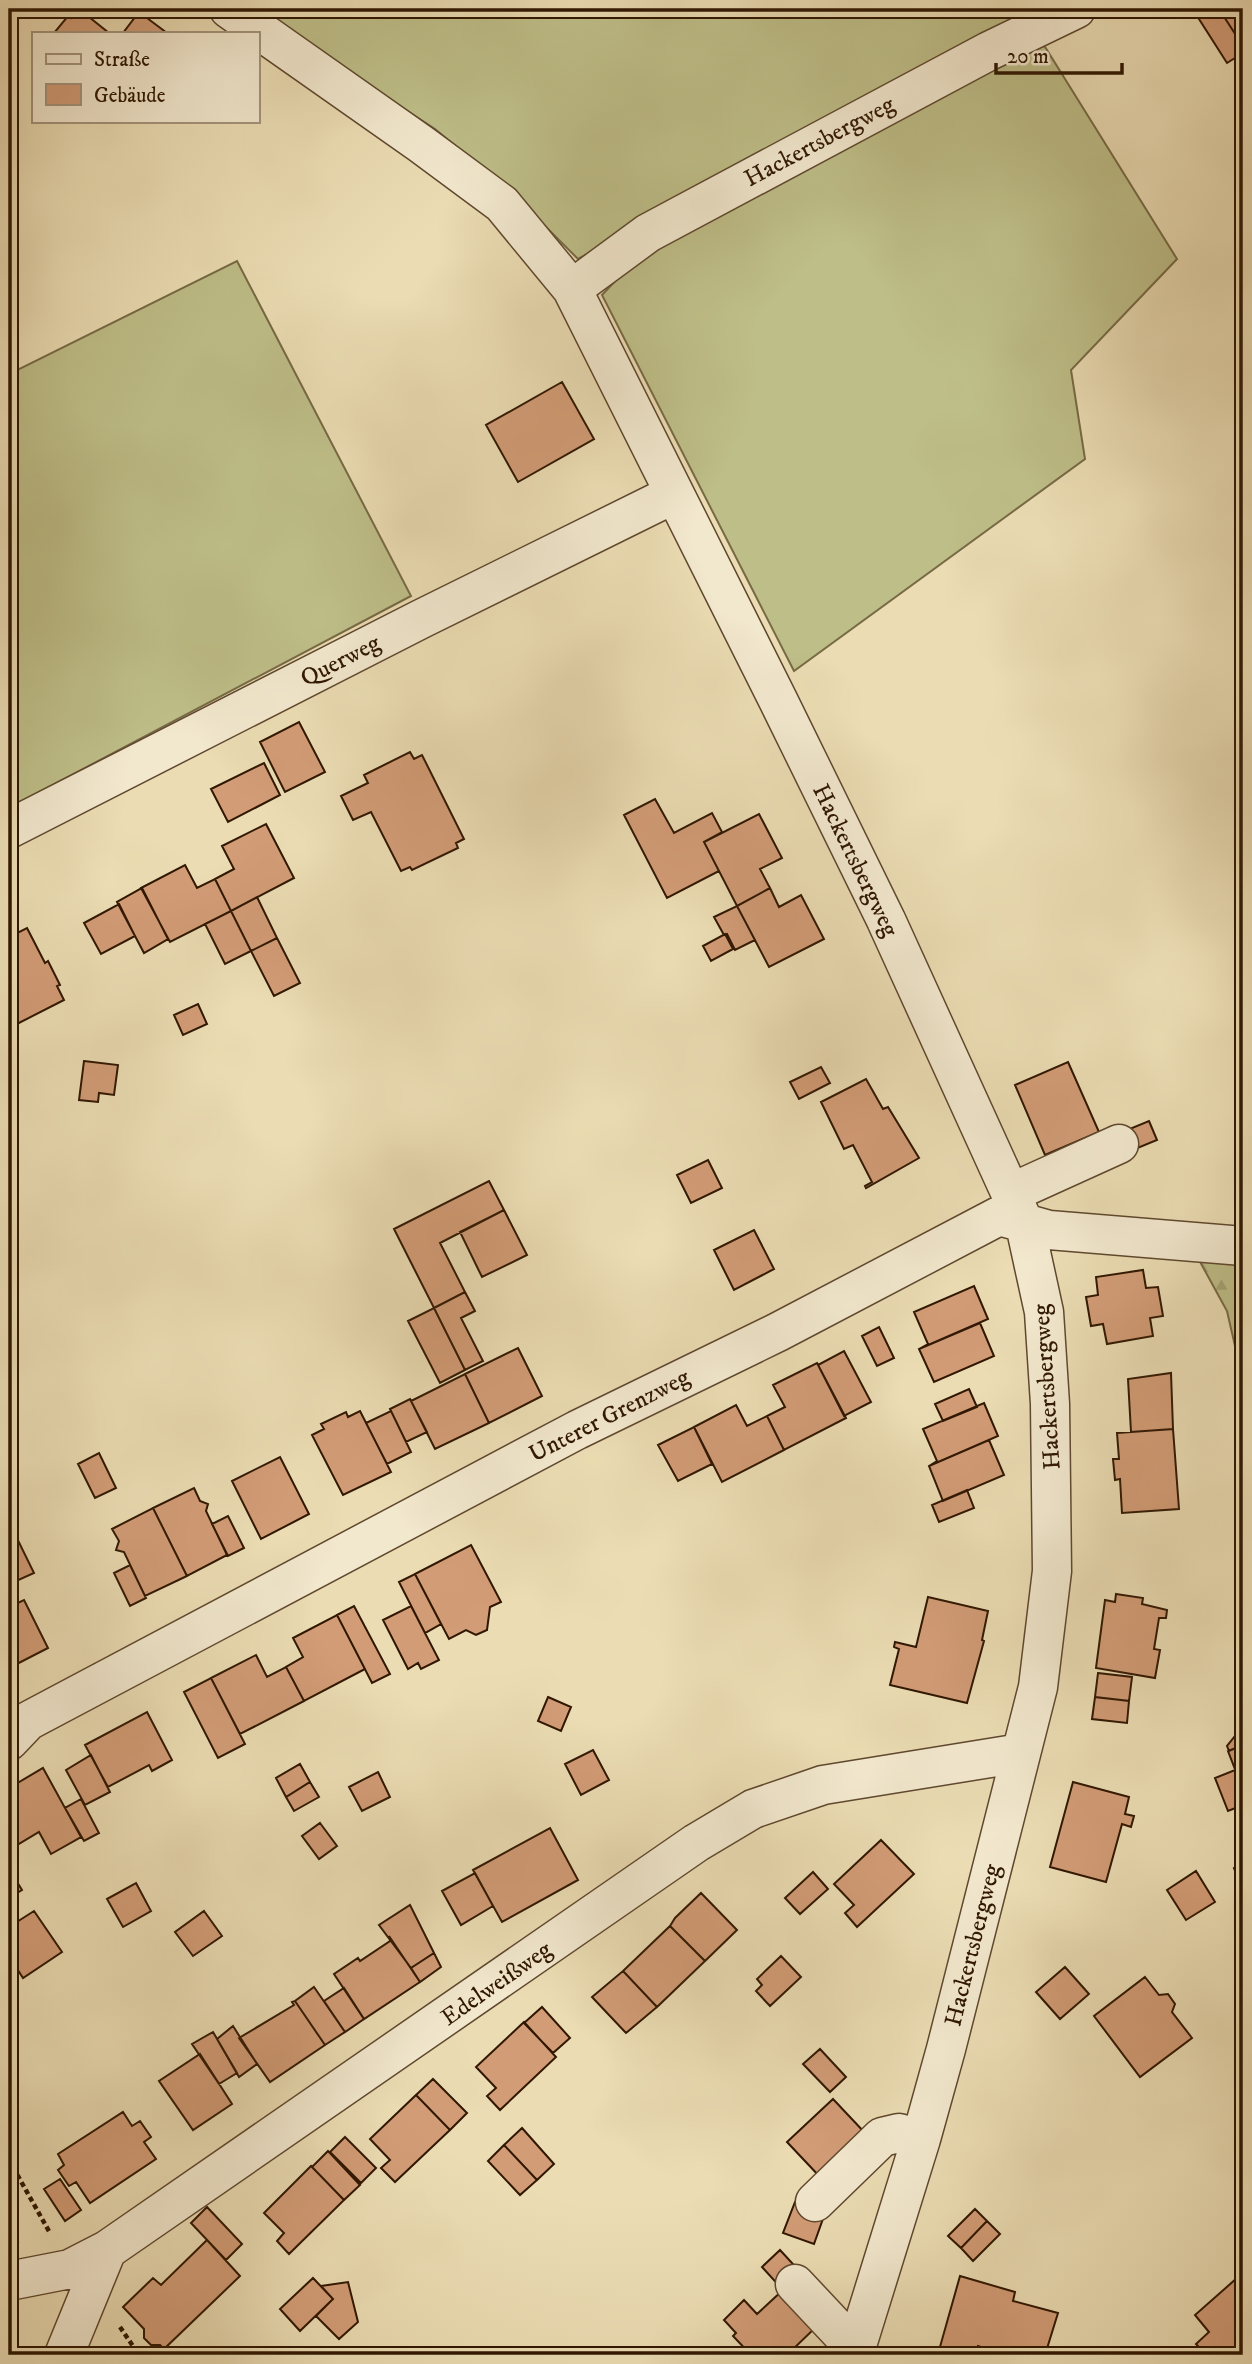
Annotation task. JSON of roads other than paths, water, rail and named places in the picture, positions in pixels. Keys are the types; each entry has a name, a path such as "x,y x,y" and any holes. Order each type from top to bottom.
{"street":[{"name":"Hackertsbergweg","path":"229,9 502,204 572,289 886,920 1018,1209 1044,1312 1050,1404 1052,1558 1038,1687 921,2139 857,2351"},
{"name":"Hackertsbergweg","path":"572,289 648,233 977,57 1076,9"},
{"name":"Querweg","path":"9,829 433,613 674,494"},
{"path":"1018,1209 1119,1144"},
{"name":"Unterer Grenzweg","path":"9,1741 27,1721 577,1430 778,1332 999,1216 1018,1209 1049,1230 1243,1245"},
{"name":"Edelweißweg","path":"9,2281 70,2269 107,2250 696,1843 753,1809 823,1785 1021,1753"},
{"path":"815,2202 882,2137 899,2133 921,2139"},
{"path":"64,2355 107,2250"},
{"path":"795,2284 857,2351"}]}
